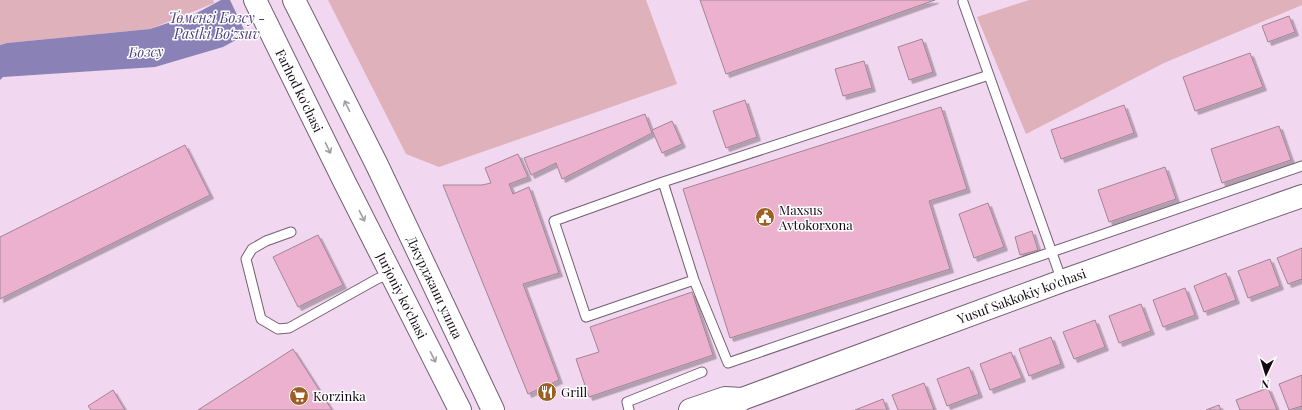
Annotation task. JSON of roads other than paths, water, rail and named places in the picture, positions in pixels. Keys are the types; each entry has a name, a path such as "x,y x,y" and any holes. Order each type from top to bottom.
{"main road":[{"name":"Farhod ko'chasi","path":"255,0 344,181"},
{"name":"Джурджани улица","path":"294,0 377,166 489,402"},
{"name":"Jurjoniy ko'chasi","path":"344,181 460,410"},
{"name":"Yusuf Sakkokiy ko'chasi","path":"690,410 725,398 735,404 1062,281 1302,196"},
{"path":"449,389 452,410"},
{"path":"489,402 504,410"}],"lane":[{"path":"963,2 1062,281"},
{"path":"694,280 586,317 554,221 663,182 989,75"},
{"path":"663,182 694,280 728,363 1302,166"},
{"path":"290,232 266,241 252,249 246,259 261,319 278,329 289,328 377,279 391,273"},
{"path":"630,410 627,402 702,372"}],"water":[{"name":"Төменгі Бозсу - Pastki Boʻzsuv","path":"221,0 309,0 223,47 155,67 3,77 0,80 0,45 7,43 150,29 195,14"}],"place":[{"name":"Maxsus Avtokorxona","path":"765,217"},
{"name":"Grill","path":"547,392"},
{"name":"Korzinka","path":"299,396"}],"water label":[{"name":"Бозсу","path":"146,52"}]}
